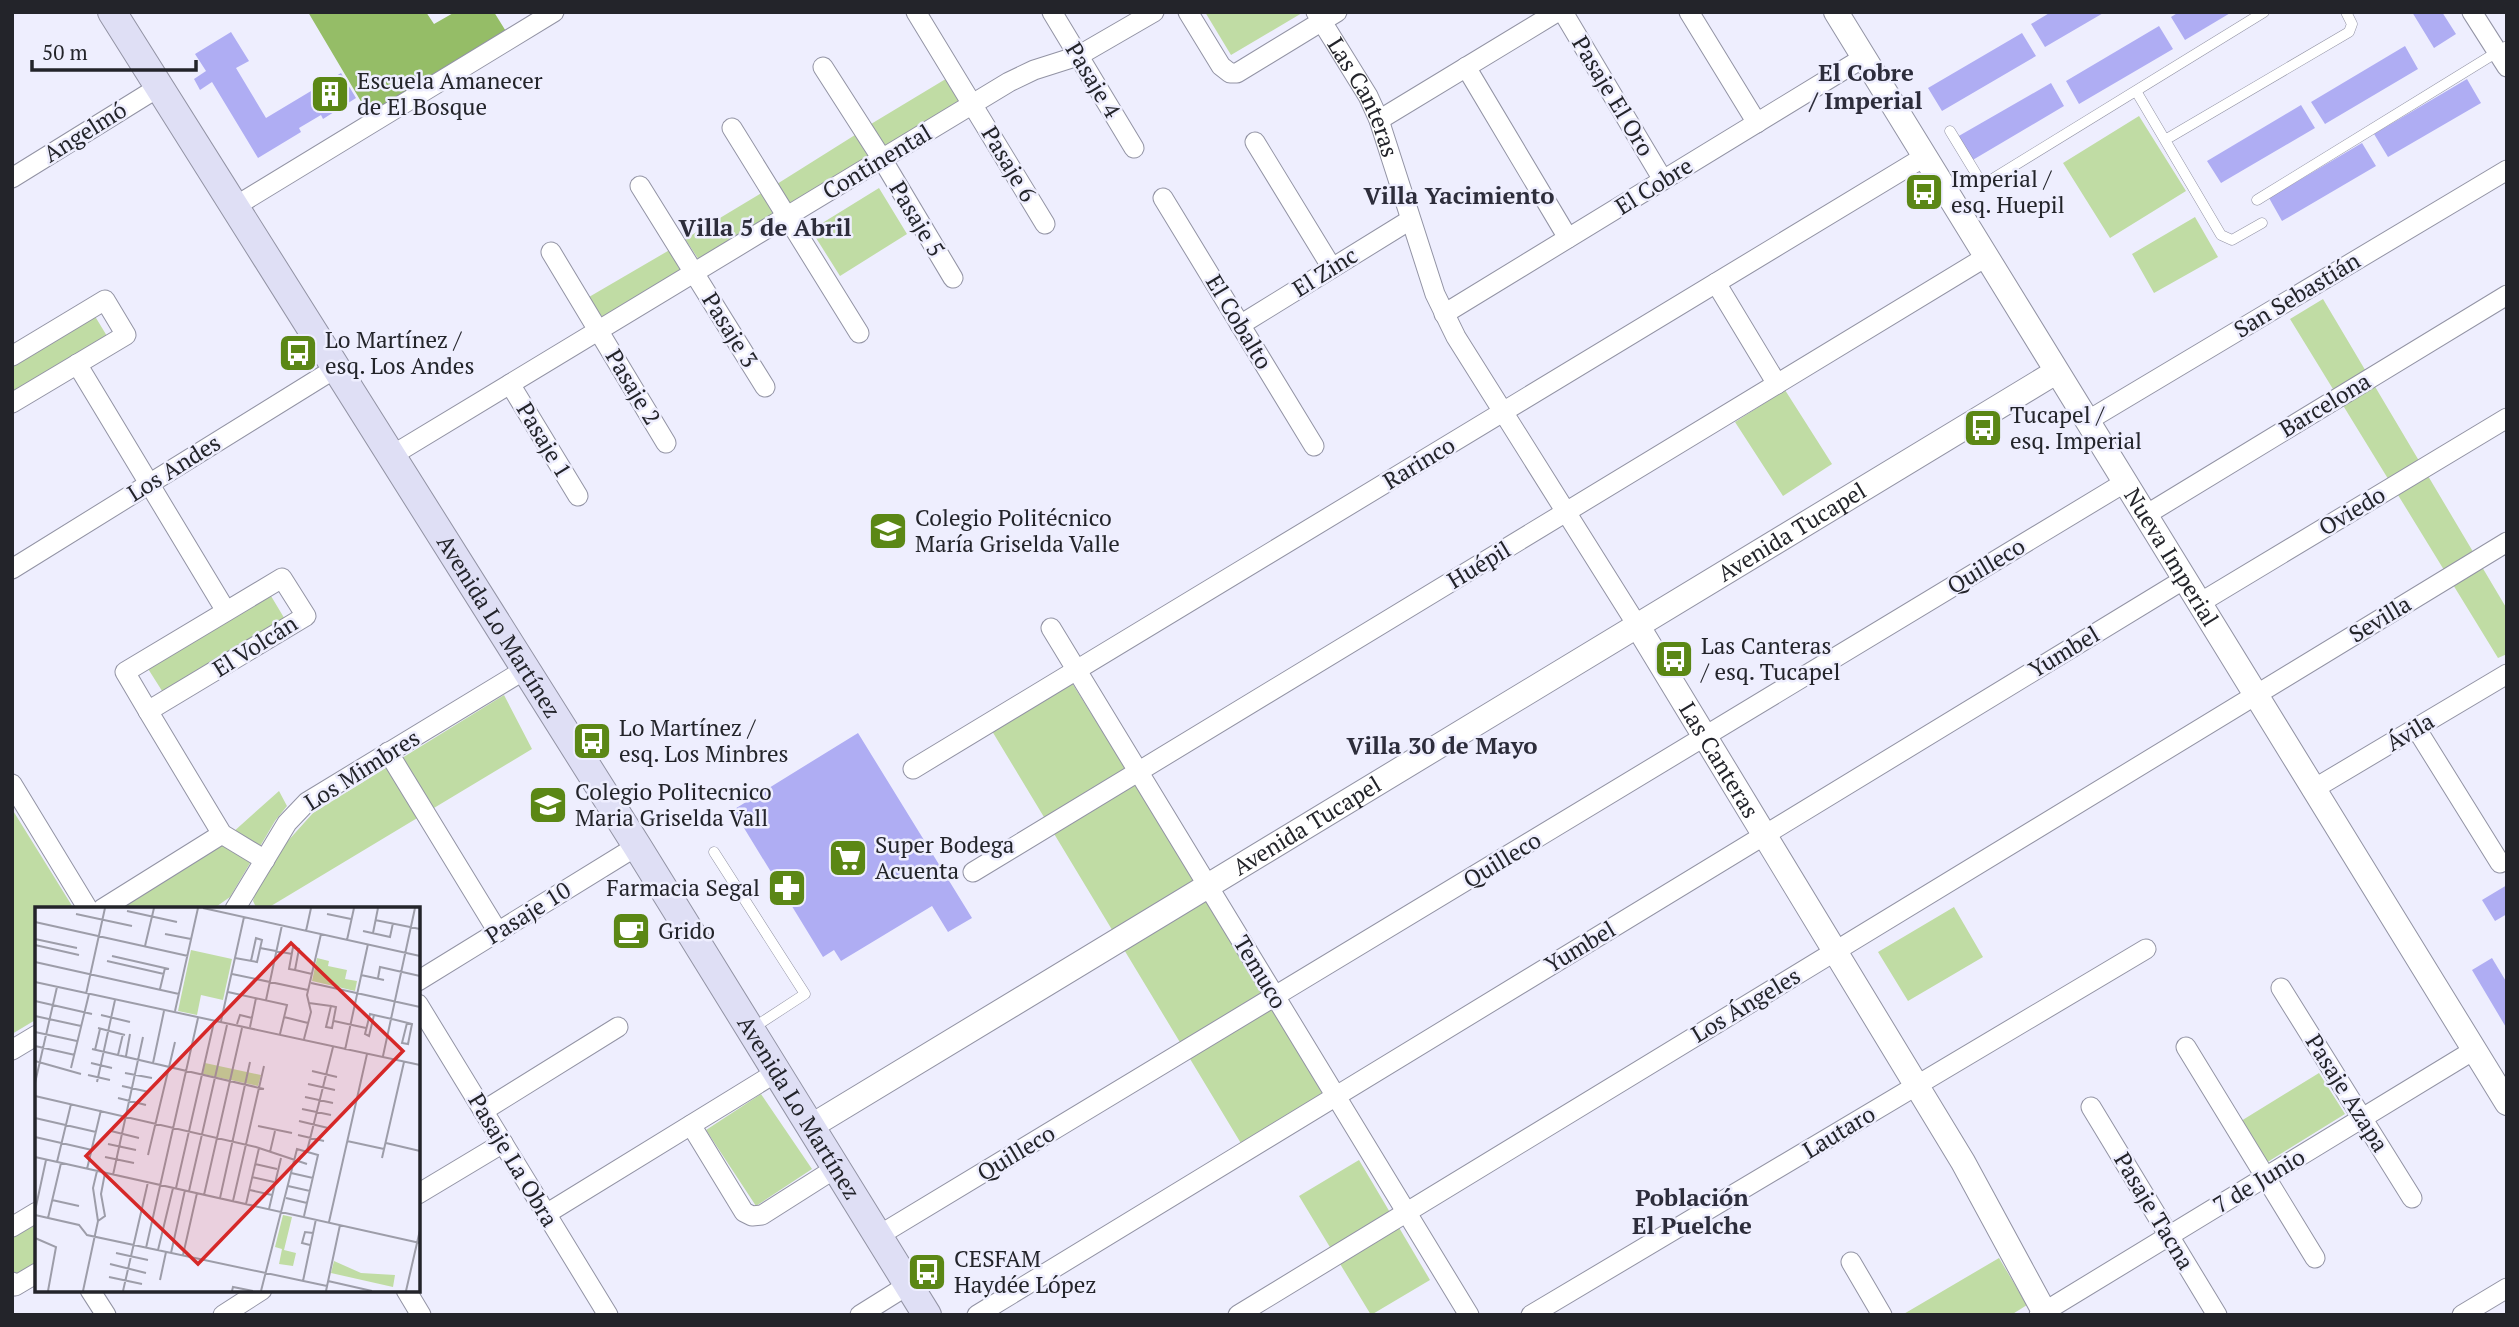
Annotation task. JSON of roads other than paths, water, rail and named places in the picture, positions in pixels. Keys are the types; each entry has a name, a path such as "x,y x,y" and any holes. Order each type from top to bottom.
{"main road":[{"name":"Avenida Lo Martínez","path":"112,12 637,846 927,1315"}],"street":[{"path":"234,207 554,12"},
{"name":"Pasaje 6","path":"916,12 1045,224"},
{"name":"Pasaje 4","path":"1052,12 1134,148"},
{"name":"Continental","path":"391,456 1021,75 1078,56 1154,12"},
{"path":"1188,12 1221,66 1230,73 1242,71 1325,15"},
{"path":"1379,120 1560,12"},
{"name":"Pasaje El Oro","path":"1560,12 1663,180"},
{"path":"1689,12 1757,123"},
{"name":"Nueva Imperial","path":"1836,12 2254,696 2507,1103"},
{"path":"2472,12 2504,55"},
{"name":"Las Canteras","path":"1325,15 1379,120 1409,220 1444,314 1917,1086 1984,1199 2043,1314"},
{"name":"El Cobre","path":"1444,314 1864,58"},
{"name":"Pasaje 5","path":"823,67 953,278"},
{"path":"1466,67 1569,238"},
{"name":"Angelmó","path":"12,178 159,87"},
{"path":"732,128 859,333"},
{"path":"1255,142 1332,268"},
{"name":"Rarinco","path":"914,769 1924,157"},
{"name":"San Sebastián","path":"2087,422 2507,170"},
{"path":"640,186 695,272"},
{"name":"El Cobalto","path":"1163,198 1314,446"},
{"name":"El Zinc","path":"1240,325 1409,220"},
{"name":"Pasaje 2","path":"551,252 666,443"},
{"name":"Huépil","path":"973,872 1986,257"},
{"name":"Pasaje 3","path":"695,272 765,387"},
{"path":"1716,283 1777,384"},
{"name":"Barcelona","path":"2144,516 2507,295"},
{"path":"12,356 105,300 125,335 12,403"},
{"name":"El Volcán","path":"78,364 226,611"},
{"name":"Los Andes","path":"12,569 336,368"},
{"name":"Avenida Tucapel","path":"810,1126 2056,372"},
{"name":"Pasaje 1","path":"510,383 578,496"},
{"name":"Oviedo","path":"2198,604 2507,418"},
{"name":"Quilleco","path":"878,1236 2124,483"},
{"name":"Sevilla","path":"2254,696 2507,542"},
{"name":"El Volcán","path":"148,711 306,617 282,578 125,672 148,711 222,834 265,860"},
{"name":"Yumbel","path":"978,1315 2183,580"},
{"name":"Temuco","path":"1051,628 1469,1315"},
{"name":"Los Mimbres","path":"236,907 287,823 307,802 526,669"},
{"name":"Ávila","path":"2312,790 2506,676"},
{"name":"Los Ángeles","path":"1238,1315 2254,696"},
{"path":"2416,728 2500,863"},
{"path":"388,752 498,932"},
{"path":"12,784 87,907"},
{"path":"105,907 222,834"},
{"name":"Pasaje 10","path":"420,980 637,846"},
{"name":"Lautaro","path":"1531,1315 2146,949"},
{"name":"Pasaje Azapa","path":"2281,988 2412,1198"},
{"name":"Pasaje La Obra","path":"420,1007 608,1315"},
{"path":"483,1111 618,1027"},
{"path":"12,1050 35,1036"},
{"path":"2186,1047 2315,1258"},
{"name":"7 de Junio","path":"2043,1314 2474,1050"},
{"path":"546,1214 777,1072"},
{"name":"Pasaje Tacna","path":"2091,1107 2217,1315"},
{"path":"691,1125 744,1212 752,1216 762,1215 836,1168"},
{"path":"420,1193 503,1143"},
{"path":"12,1227 35,1213"},
{"path":"1851,1262 1882,1315"},
{"path":"12,1282 15,1286 35,1274"},
{"path":"860,1315 908,1285"},
{"path":"2462,1315 2507,1288"},
{"path":"91,1292 106,1315"},
{"path":"223,1315 259,1292"},
{"path":"407,1292 421,1315"}],"lane":[{"path":"1950,131 1978,177 1986,183 2264,12"},
{"path":"2165,139 2349,32 2352,24 2346,12"},
{"path":"2258,200 2504,55"},
{"path":"2136,91 2225,238 2237,239 2262,223"},
{"path":"714,852 805,994 750,1029"}],"place":[{"name":"Escuela Amanecer de El Bosque","path":"330,94"},
{"name":"Imperial / esq. Huepil","path":"1924,192"},
{"name":"Lo Martínez / esq. Los Andes","path":"298,353"},
{"name":"Tucapel / esq. Imperial","path":"1983,428"},
{"name":"Colegio Politécnico María Griselda Valle","path":"888,531"},
{"name":"Las Canteras / esq. Tucapel","path":"1674,659"},
{"name":"Lo Martínez / esq. Los Minbres","path":"592,741"},
{"name":"Colegio Politecnico Maria Griselda Vall","path":"548,805"},
{"name":"Super Bodega Acuenta","path":"848,858"},
{"name":"Farmacia Segal","path":"787,888"},
{"name":"Grido","path":"631,931"},
{"name":"CESFAM Haydée López","path":"927,1272"}],"district":[{"name":"El Cobre / Imperial","path":"1866,87"},
{"name":"Villa Yacimiento","path":"1459,196"},
{"name":"Villa 5 de Abril","path":"765,228"},
{"name":"Villa 30 de Mayo","path":"1442,746"},
{"name":"Población El Puelche","path":"1692,1212"}]}
